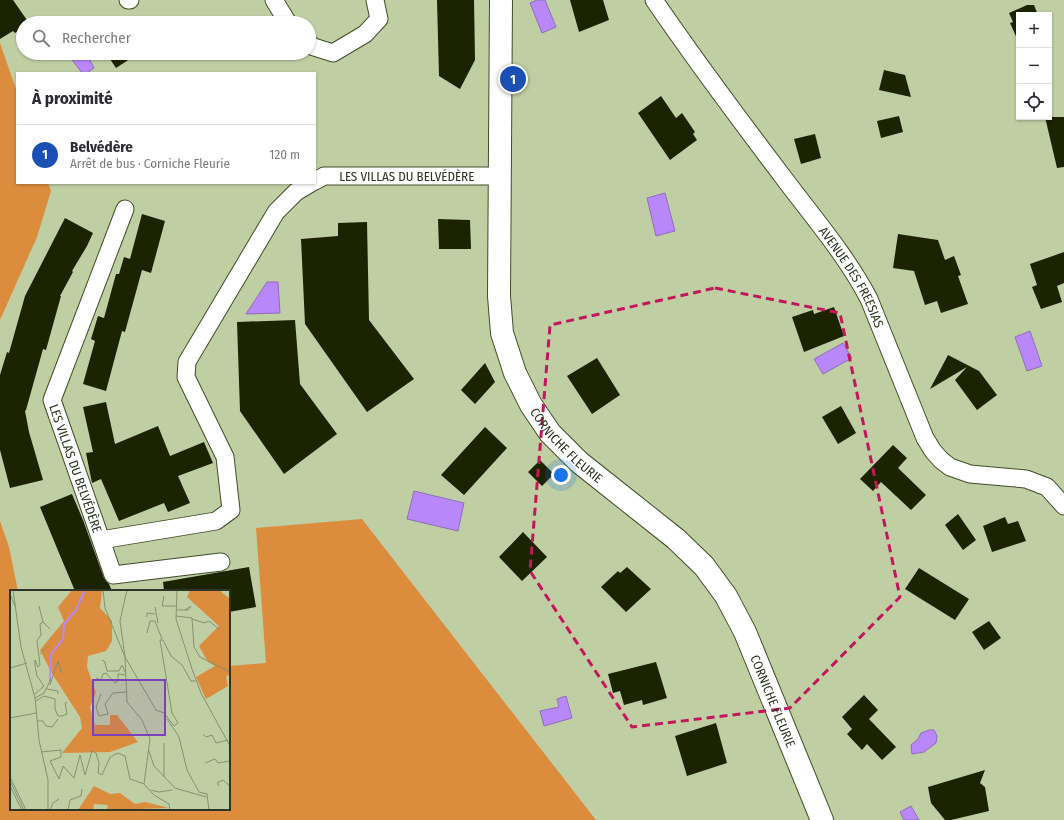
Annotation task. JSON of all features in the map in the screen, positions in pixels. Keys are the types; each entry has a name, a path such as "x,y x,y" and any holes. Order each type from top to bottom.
{"main road":[{"name":"CORNICHE FLEURIE","path":"501,0 499,296 502,333 515,372 531,405 550,433 579,462 676,539 704,566 726,596 745,632 822,820"}],"street":[{"path":"274,0 284,16"},
{"path":"316,48 333,52 365,34 379,19 375,0"},
{"name":"AVENUE DES FREESIAS","path":"654,0 772,163 844,258 860,282 869,299 925,438 933,451 950,467 970,474 1026,479 1047,487 1064,506"},
{"name":"LES VILLAS DU BELVÉDÈRE","path":"316,180 324,176 499,176"},
{"name":"LES VILLAS DU BELVÉDÈRE","path":"125,209 52,400 101,540 216,521 231,510 225,457 186,377 188,362 276,212 296,192 310,184"},
{"path":"101,540 113,575 222,562"}],"highlighted area":[{"path":"715,288 840,313 900,597 790,708 632,727 530,571 550,325"}],"shaded area":[{"path":"537,0 545,0 556,27 542,33 530,3"},
{"path":"0,43 16,89 16,184 48,184 51,191 37,237 0,320"},
{"path":"72,60 90,60 94,68 88,72 81,72"},
{"path":"665,193 675,231 656,236 647,198"},
{"path":"267,282 278,282 280,313 246,314"},
{"path":"1030,331 1042,366 1027,371 1015,337"},
{"path":"843,343 852,358 823,374 814,359"},
{"path":"414,491 464,503 458,531 407,519"},
{"path":"362,519 596,820 0,820 0,521 9,547 18,590 10,590 10,810 230,810 230,666 266,663 256,528"},
{"path":"566,696 572,718 544,726 540,711 559,707 557,699"},
{"path":"934,730 937,736 936,743 924,752 912,754 911,745 918,739 921,733"},
{"path":"911,806 919,820 904,820 900,812"}],"building":[{"path":"0,0 13,0 24,16 16,16 16,32 13,31 0,39"},
{"path":"437,0 474,0 475,60 460,89 439,76"},
{"path":"570,0 603,0 609,20 579,32"},
{"path":"1027,5 1034,5 1037,12 1016,12 1016,36 1010,23 1013,22 1009,13"},
{"path":"111,60 128,60 116,68"},
{"path":"884,70 905,75 911,97 879,90"},
{"path":"661,96 676,118 682,113 695,132 693,134 697,140 670,160 638,113"},
{"path":"899,116 903,132 881,138 877,121"},
{"path":"1052,117 1064,117 1064,167 1057,168 1046,120 1052,120"},
{"path":"815,134 821,158 801,164 794,139"},
{"path":"142,214 165,221 151,273 142,270 125,332 122,331 106,391 83,384 95,341 91,339 98,316 104,318 116,274 119,274 124,257 130,259"},
{"path":"65,218 93,233 60,296 46,350 43,349 25,411 29,432 43,480 10,488 0,450 0,375 7,352 9,353 25,296"},
{"path":"438,219 470,220 471,249 439,249"},
{"path":"367,222 369,320 414,379 367,412 305,324 301,239 338,236 338,223"},
{"path":"898,234 938,240 945,260 954,256 961,275 958,276 968,304 941,313 937,301 925,305 914,271 893,268"},
{"path":"1064,252 1064,283 1057,286 1062,302 1041,309 1032,287 1037,285 1030,264"},
{"path":"834,307 844,336 804,352 792,317 813,310 814,314"},
{"path":"295,320 300,384 337,434 284,474 240,411 237,322"},
{"path":"948,355 979,371 997,395 977,410 955,380 967,367 930,389"},
{"path":"597,358 620,395 592,414 567,376"},
{"path":"485,363 495,382 475,404 461,390"},
{"path":"106,402 115,444 158,426 170,456 204,442 213,463 178,476 190,503 168,512 164,503 119,521 101,479 92,483 86,453 93,452 83,407"},
{"path":"841,406 856,433 838,444 822,417"},
{"path":"485,427 507,448 464,495 441,475"},
{"path":"893,445 907,458 898,468 926,495 911,510 881,482 873,491 860,479"},
{"path":"540,460 554,474 542,486 528,472"},
{"path":"72,494 104,578 112,590 75,590 40,507"},
{"path":"958,514 976,540 963,550 945,525"},
{"path":"1005,517 1008,524 1018,521 1026,541 992,552 983,526"},
{"path":"523,532 547,557 522,581 499,557"},
{"path":"249,567 256,607 230,612 230,590 164,590 163,582"},
{"path":"627,567 651,589 626,612 601,587 618,571 620,573"},
{"path":"919,568 969,599 955,620 905,589"},
{"path":"989,621 1001,638 984,650 972,632"},
{"path":"656,662 667,698 643,705 642,700 624,705 620,691 613,693 608,674"},
{"path":"864,695 878,710 869,719 896,747 882,760 867,744 862,750 847,734 852,729 842,717"},
{"path":"716,723 727,763 687,776 675,736"},
{"path":"985,770 980,783 985,787 989,811 951,820 945,820 931,803 928,787"}],"place":[{"name":"Belvédère","path":"513,79"}]}
